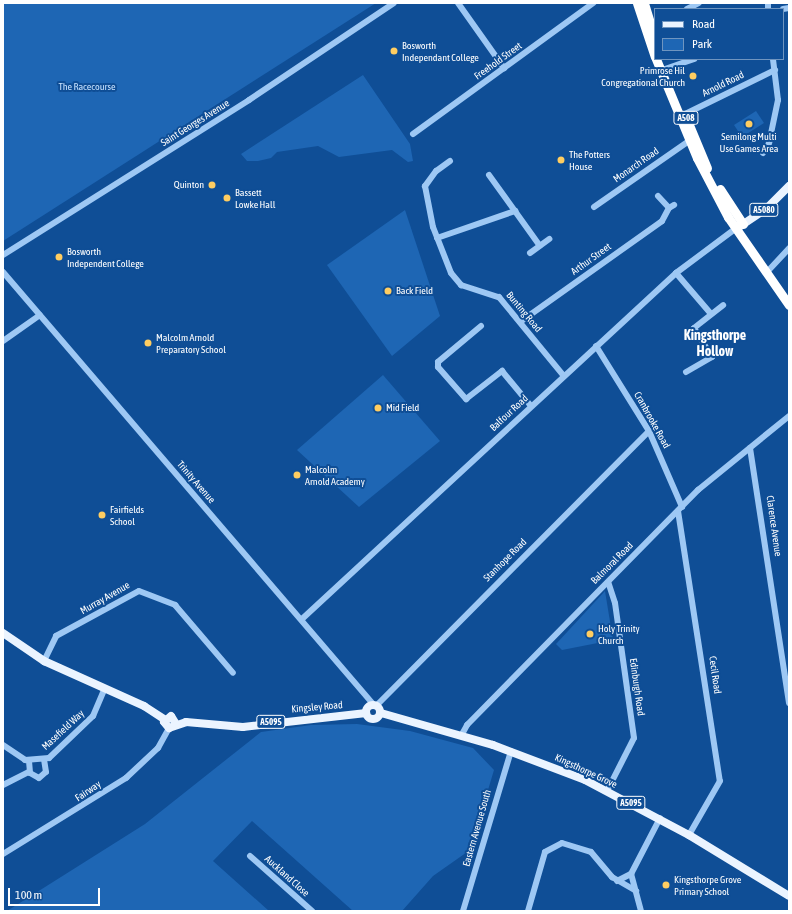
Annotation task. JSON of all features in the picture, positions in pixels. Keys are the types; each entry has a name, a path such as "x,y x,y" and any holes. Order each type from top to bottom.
{"highway":[{"name":"A508","path":"637,3 654,55"},
{"path":"644,3 653,26"},
{"name":"A508","path":"656,60 704,157 709,176"},
{"name":"A508","path":"662,60 682,115 689,141 739,227 789,305"}],"main road":[{"name":"A5080","path":"739,227 767,208 789,186"},
{"name":"Kingsley Road","path":"3,633 44,661 104,690 144,706 164,719 172,717 172,726 243,726 366,713 374,719 381,713"},
{"path":"366,713 375,705 381,713"},
{"name":"Kingsthorpe Grove","path":"381,713 511,751 607,791 689,834 789,896"}],"street":[{"name":"Saint Georges Avenue","path":"3,255 249,100 394,3"},
{"path":"458,3 504,68"},
{"name":"Freehold Street","path":"413,134 593,3"},
{"path":"689,8 699,3"},
{"path":"665,69 691,60"},
{"path":"763,153 769,143 778,100 773,60"},
{"name":"Arnold Road","path":"682,115 775,70"},
{"name":"Monarch Road","path":"594,206 689,141"},
{"name":"Bunting Road","path":"450,161 436,171 425,186 437,238 457,282 494,293 564,376"},
{"path":"489,175 540,246"},
{"name":"Arthur Street","path":"520,322 662,221 672,206 658,196"},
{"path":"437,238 515,211"},
{"name":"Balfour Road","path":"302,619 676,273 739,227"},
{"path":"530,253 549,239"},
{"path":"767,272 789,248"},
{"name":"Trinity Avenue","path":"3,272 375,705"},
{"path":"676,273 711,314"},
{"path":"686,372 712,357 694,328 722,305"},
{"path":"3,341 40,316"},
{"path":"482,326 438,367 462,398 466,399 502,371 531,406"},
{"path":"465,330 470,336"},
{"name":"Cranbrooke Road","path":"596,346 649,431 680,509"},
{"name":"Balmoral Road","path":"461,736 467,725 680,509 789,416"},
{"name":"Stanhope Road","path":"375,705 649,431"},
{"name":"Clarence Avenue","path":"750,448 789,703"},
{"name":"Cecil Road","path":"680,509 720,781 689,834"},
{"name":"Edinburgh Road","path":"607,791 634,738 615,603 608,582"},
{"name":"Murray Avenue","path":"44,661 56,636 139,591 176,605 233,673"},
{"name":"Masefield Way","path":"3,745 22,758 29,760 44,760 93,716 104,690"},
{"name":"Fairway","path":"3,854 126,778 153,754 172,726"},
{"name":"Eastern Avenue South","path":"463,911 511,751"},
{"path":"29,760 29,772"},
{"name":"Masefield Way","path":"3,784 29,772 36,778 43,776 44,760"},
{"path":"617,881 631,874 660,818"},
{"path":"528,911 541,860 556,844 568,843 592,852 617,881 636,891"},
{"name":"Auckland Close","path":"250,856 312,911"},
{"path":"631,874 641,911"}],"green space":[{"name":"The Racecourse","path":"3,3 376,3 3,241"},
{"path":"363,75 410,144 413,161 408,162 392,150 339,157 318,146 277,152 271,158 258,161 247,161 241,154"},
{"name":"Semilong Multi Use Games Area","path":"756,111 764,123 742,137 734,125"},
{"name":"Back Field","path":"405,210 440,316 392,356 327,265"},
{"name":"Mid Field","path":"383,375 440,441 359,507 297,450"},
{"path":"605,591 613,640 562,650 556,644"},
{"path":"357,724 410,731 473,748 494,770 470,850 433,876 402,911 353,911 252,821 213,861 269,911 7,911 145,824 261,732 311,725"}],"place":[{"name":"Bosworth Independant College","path":"394,51"},
{"name":"Primrose Hil Congregational Church","path":"693,76"},
{"name":"Semilong Multi Use Games Area","path":"749,124"},
{"name":"The Potters House","path":"561,160"},
{"name":"Quinton","path":"212,185"},
{"name":"Bassett Lowke Hall","path":"227,198"},
{"name":"Bosworth Independent College","path":"59,257"},
{"name":"Back Field","path":"388,291"},
{"name":"Malcolm Arnold Preparatory School","path":"148,343"},
{"name":"Mid Field","path":"378,408"},
{"name":"Malcolm Arnold Academy","path":"297,475"},
{"name":"Fairfields School","path":"102,515"},
{"name":"Holy Trinity Church","path":"590,634"},
{"name":"Kingsthorpe Grove Primary School","path":"666,885"}],"district":[{"name":"Kingsthorpe Hollow","path":"715,344"}]}
